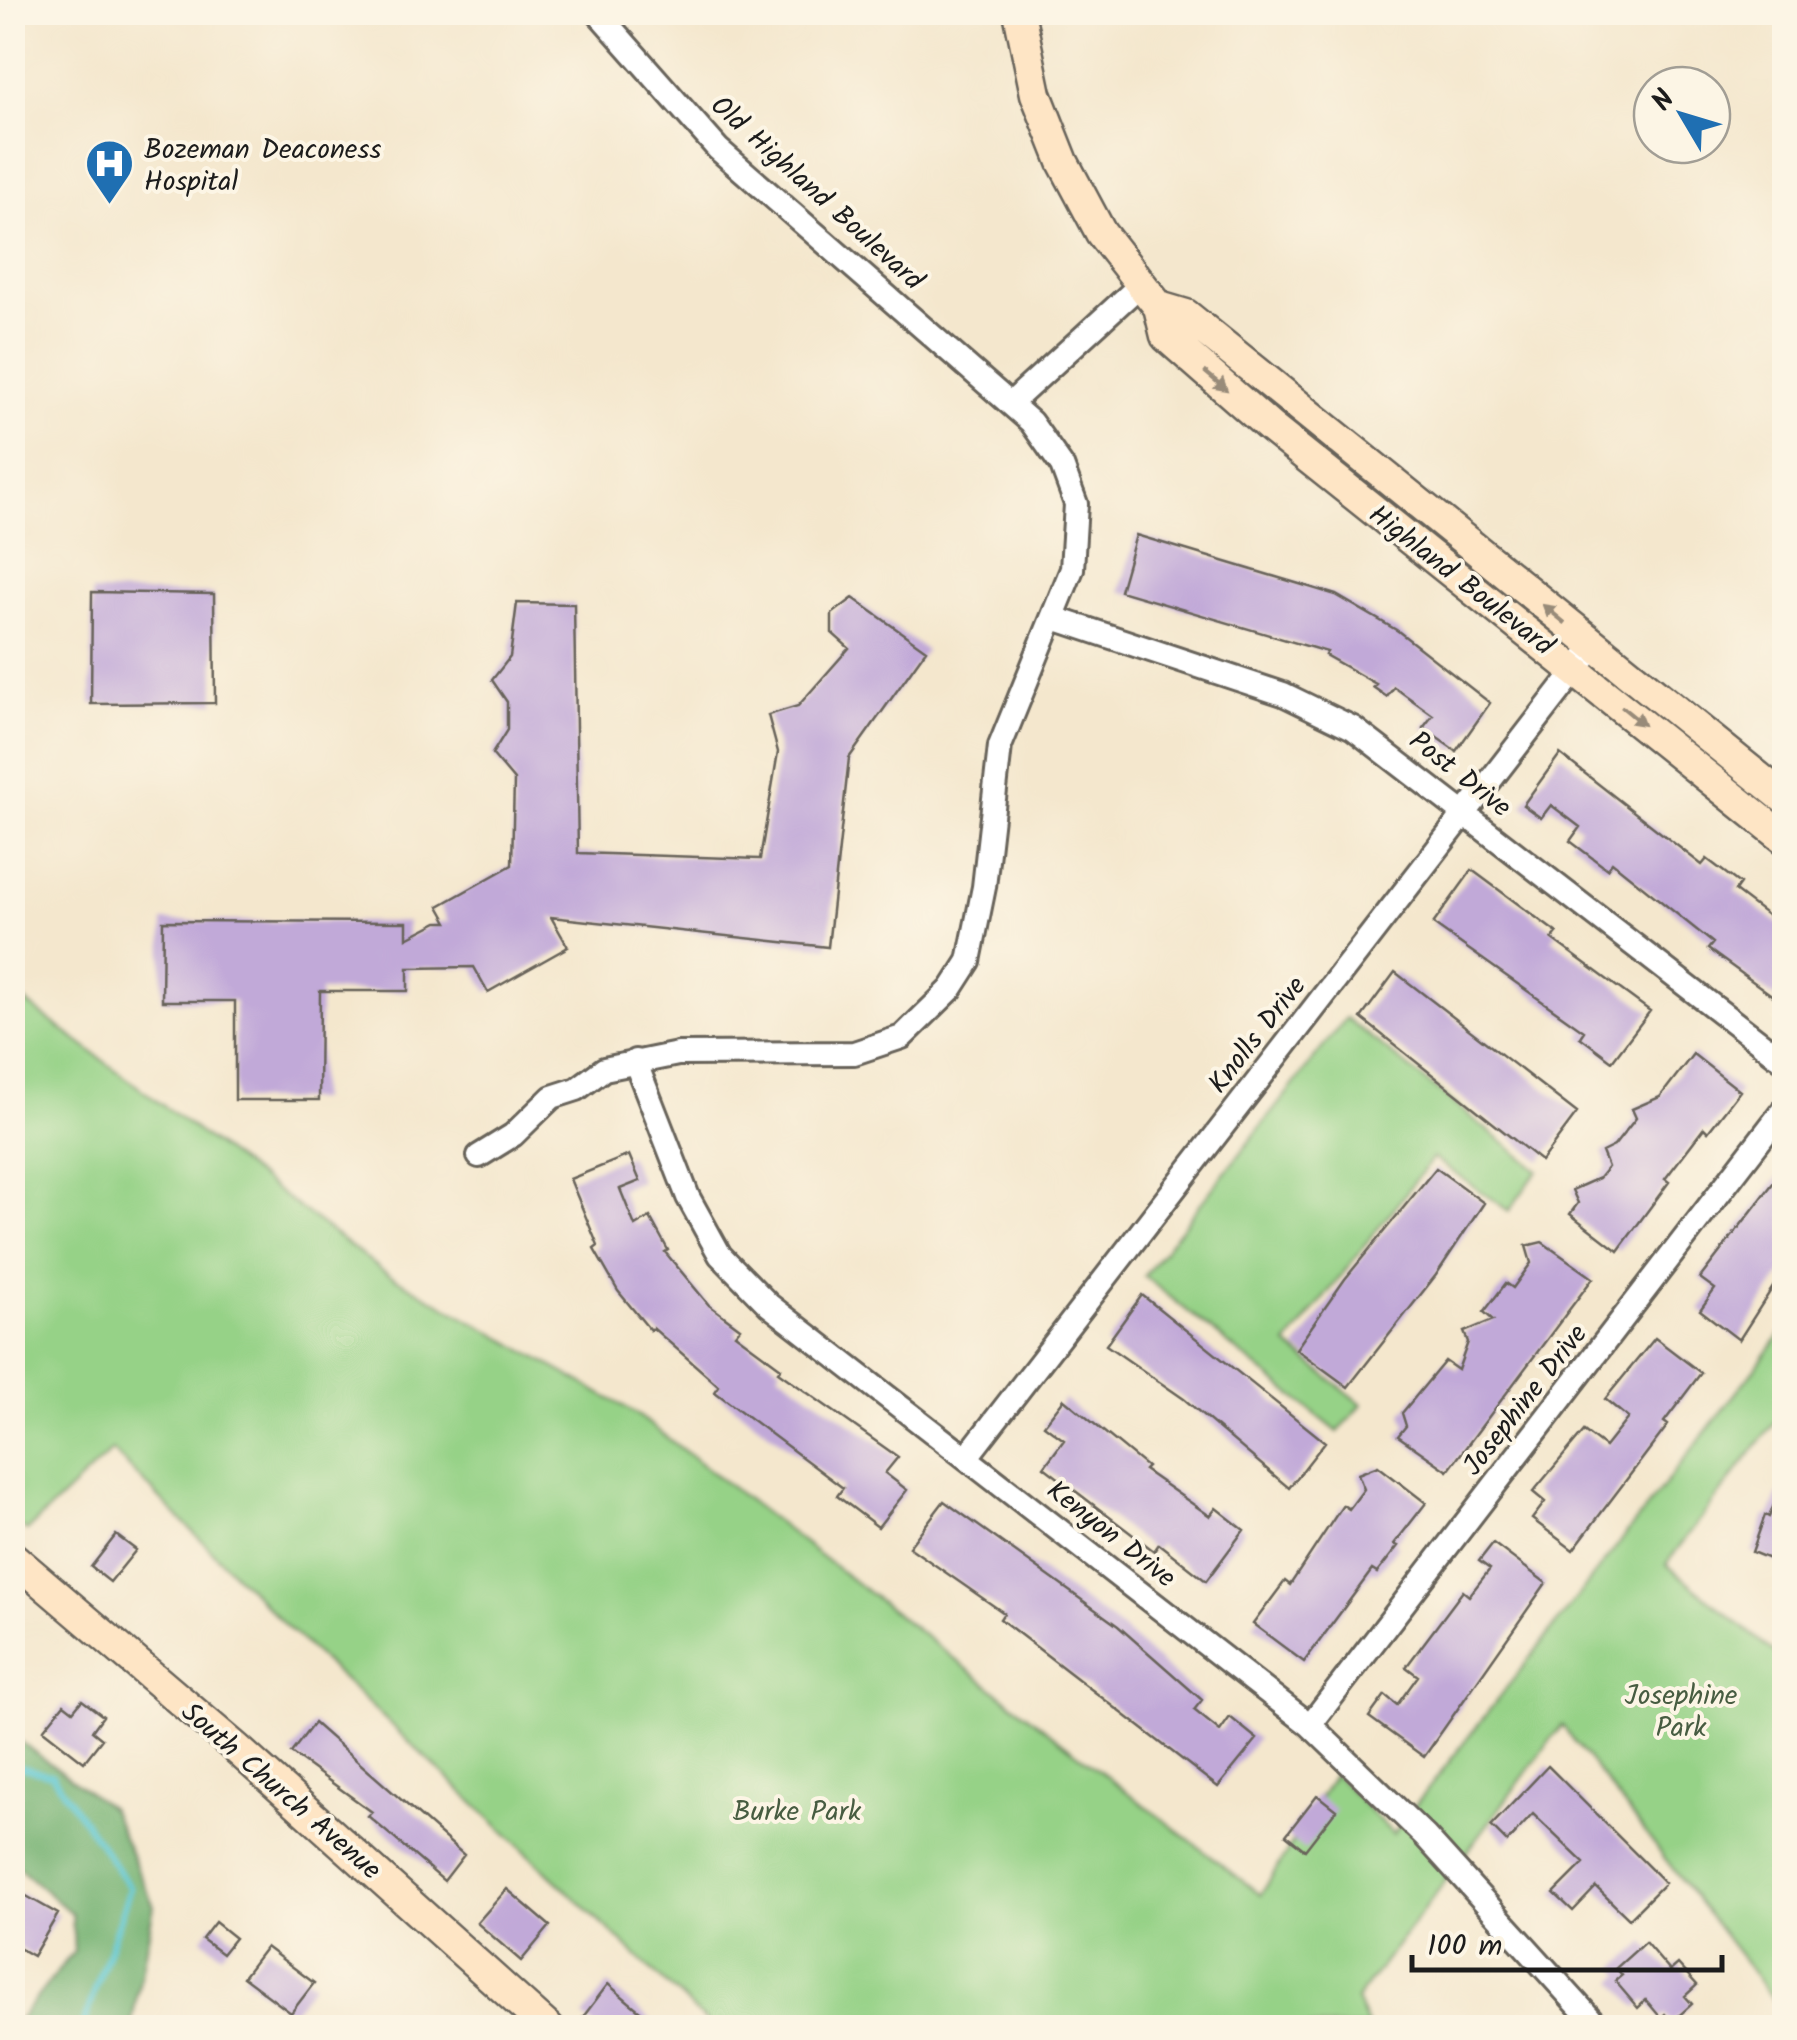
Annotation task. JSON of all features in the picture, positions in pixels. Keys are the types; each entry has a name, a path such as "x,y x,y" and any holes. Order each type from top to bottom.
{"main road":[{"name":"Highland Boulevard","path":"1019,12 1036,94 1063,162 1101,233 1150,296 1166,336 1186,356 1585,658 1784,798"},
{"name":"Highland Boulevard","path":"1585,658 1784,838"},
{"name":"South Church Avenue","path":"12,1558 236,1748 548,2028"}],"street":[{"name":"Old Highland Boulevard","path":"479,1156 512,1135 552,1097 577,1089 604,1069 678,1054 854,1054 902,1037 925,1018 969,960 984,887 1000,746 1072,569 1076,504 1048,442 1011,403 718,149 596,12"},
{"path":"1011,403 1150,296"},
{"name":"Post Drive","path":"1054,618 1283,694 1353,728 1784,1060"},
{"name":"Knolls Drive","path":"966,1458 1585,658"},
{"name":"Kenyon Drive","path":"635,1062 688,1197 720,1255 769,1305 1310,1725 1425,1836 1599,2028"},
{"name":"Josephine Drive","path":"1310,1725 1784,1109"}],"green space":[{"name":"Burke Park","path":"12,992 383,1271 635,1413 1261,1895 1334,1774 1393,1834 1784,1331 1784,1410 1666,1564 1784,1661 1784,2013 1562,1725 1356,2000 1368,2027 712,2027 286,1626 112,1450 27,1531 13,1522"},
{"path":"1346,1018 1538,1170 1509,1211 1433,1158 1287,1345 1362,1404 1338,1432 1144,1276"},
{"path":"13,1736 110,1808 154,1906 131,2027 13,2027 74,1951 72,1914 13,1863"}],"building":[{"path":"1136,535 1336,595 1398,631 1490,703 1456,751 1423,728 1433,715 1394,687 1387,697 1373,687 1376,684 1325,655 1327,652 1120,591"},
{"path":"92,592 214,594 215,703 91,704"},
{"path":"853,598 926,650 849,758 828,947 551,917 568,947 488,992 474,967 408,968 408,991 320,991 319,1100 235,1100 235,1001 162,1001 163,921 407,922 407,938 438,922 448,922 439,906 512,865 514,780 492,754 507,730 507,702 492,680 510,657 517,603 574,604 578,853 760,859 778,752 768,715 798,706 849,648 832,633 832,614"},
{"path":"1560,754 1702,865 1707,859 1740,884 1735,891 1784,928 1784,1004 1708,949 1713,943 1612,862 1607,869 1570,841 1580,827 1551,805 1541,818 1523,805"},
{"path":"1472,870 1557,933 1552,939 1650,1011 1612,1061 1580,1037 1584,1031 1433,924"},
{"path":"1395,972 1577,1113 1541,1161 1361,1018"},
{"path":"1693,1054 1740,1091 1708,1132 1704,1128 1665,1179 1669,1182 1618,1251 1570,1214 1578,1203 1572,1190 1599,1178 1608,1167 1602,1152 1614,1146 1636,1118 1632,1109 1660,1097"},
{"path":"629,1155 640,1181 620,1189 635,1226 650,1217 668,1250 665,1252 709,1305 740,1328 735,1334 781,1368 778,1372 898,1457 885,1473 907,1490 878,1527 837,1496 843,1488 715,1392 719,1386 653,1328 650,1330 618,1291 594,1249 598,1246 570,1179"},
{"path":"1436,1168 1484,1203 1436,1275 1348,1387 1296,1349 1345,1279"},
{"path":"1784,1169 1784,1270 1739,1340 1700,1310 1715,1289 1700,1278"},
{"path":"1542,1242 1593,1278 1448,1471 1398,1436 1406,1426 1402,1413 1445,1361 1458,1370 1468,1342 1464,1332 1493,1320 1484,1312 1506,1283 1513,1288 1531,1263 1526,1246"},
{"path":"1142,1295 1325,1442 1289,1488 1184,1399 1106,1345"},
{"path":"1655,1338 1701,1373 1664,1422 1668,1425 1573,1550 1532,1519 1545,1502 1533,1492 1584,1431 1605,1447 1628,1418 1605,1399"},
{"path":"1064,1399 1147,1467 1144,1470 1210,1516 1216,1508 1244,1530 1206,1581 1159,1544 1154,1551 1044,1467 1064,1440 1044,1425"},
{"path":"1378,1466 1426,1503 1394,1544 1398,1546 1377,1573 1372,1570 1304,1662 1253,1624 1285,1581 1290,1585 1343,1505 1349,1509 1364,1489 1358,1474"},
{"path":"1784,1480 1784,1565 1752,1552 1765,1515 1769,1517"},
{"path":"944,1501 1118,1626 1202,1700 1194,1710 1220,1731 1230,1717 1257,1739 1218,1787 1000,1619 1004,1613 909,1547"},
{"path":"116,1535 136,1550 110,1582 91,1567"},
{"path":"1493,1543 1546,1583 1424,1757 1369,1717 1385,1695 1397,1705 1418,1676 1406,1667 1463,1591 1469,1596 1490,1569 1479,1561"},
{"path":"82,1700 103,1716 92,1731 102,1739 84,1762 43,1730 64,1704 73,1711"},
{"path":"314,1723 464,1855 444,1881 368,1816 372,1812 291,1753"},
{"path":"1548,1766 1665,1883 1629,1919 1596,1887 1573,1911 1554,1893 1584,1863 1533,1814 1507,1842 1491,1826"},
{"path":"1317,1795 1336,1810 1305,1850 1286,1835"},
{"path":"507,1889 550,1926 521,1961 477,1923"},
{"path":"21,1893 58,1914 33,1956 12,1944 12,1907"},
{"path":"215,1922 235,1938 222,1954 202,1939"},
{"path":"1645,1942 1670,1971 1678,1964 1697,1985 1685,1996 1692,2004 1672,2022 1665,2014 1661,2018 1646,2000 1638,2008 1615,1981 1622,1975 1616,1968"},
{"path":"266,1947 314,1983 291,2013 243,1977"},
{"path":"608,1984 661,2028 597,2028 583,2017"}],"waterway":[{"path":"12,1765 52,1775 130,1888 82,2028"}],"place":[{"name":"Bozeman Deaconess Hospital","path":"109,206"}],"park label":[{"name":"Josephine Park","path":"1681,1710"}]}
